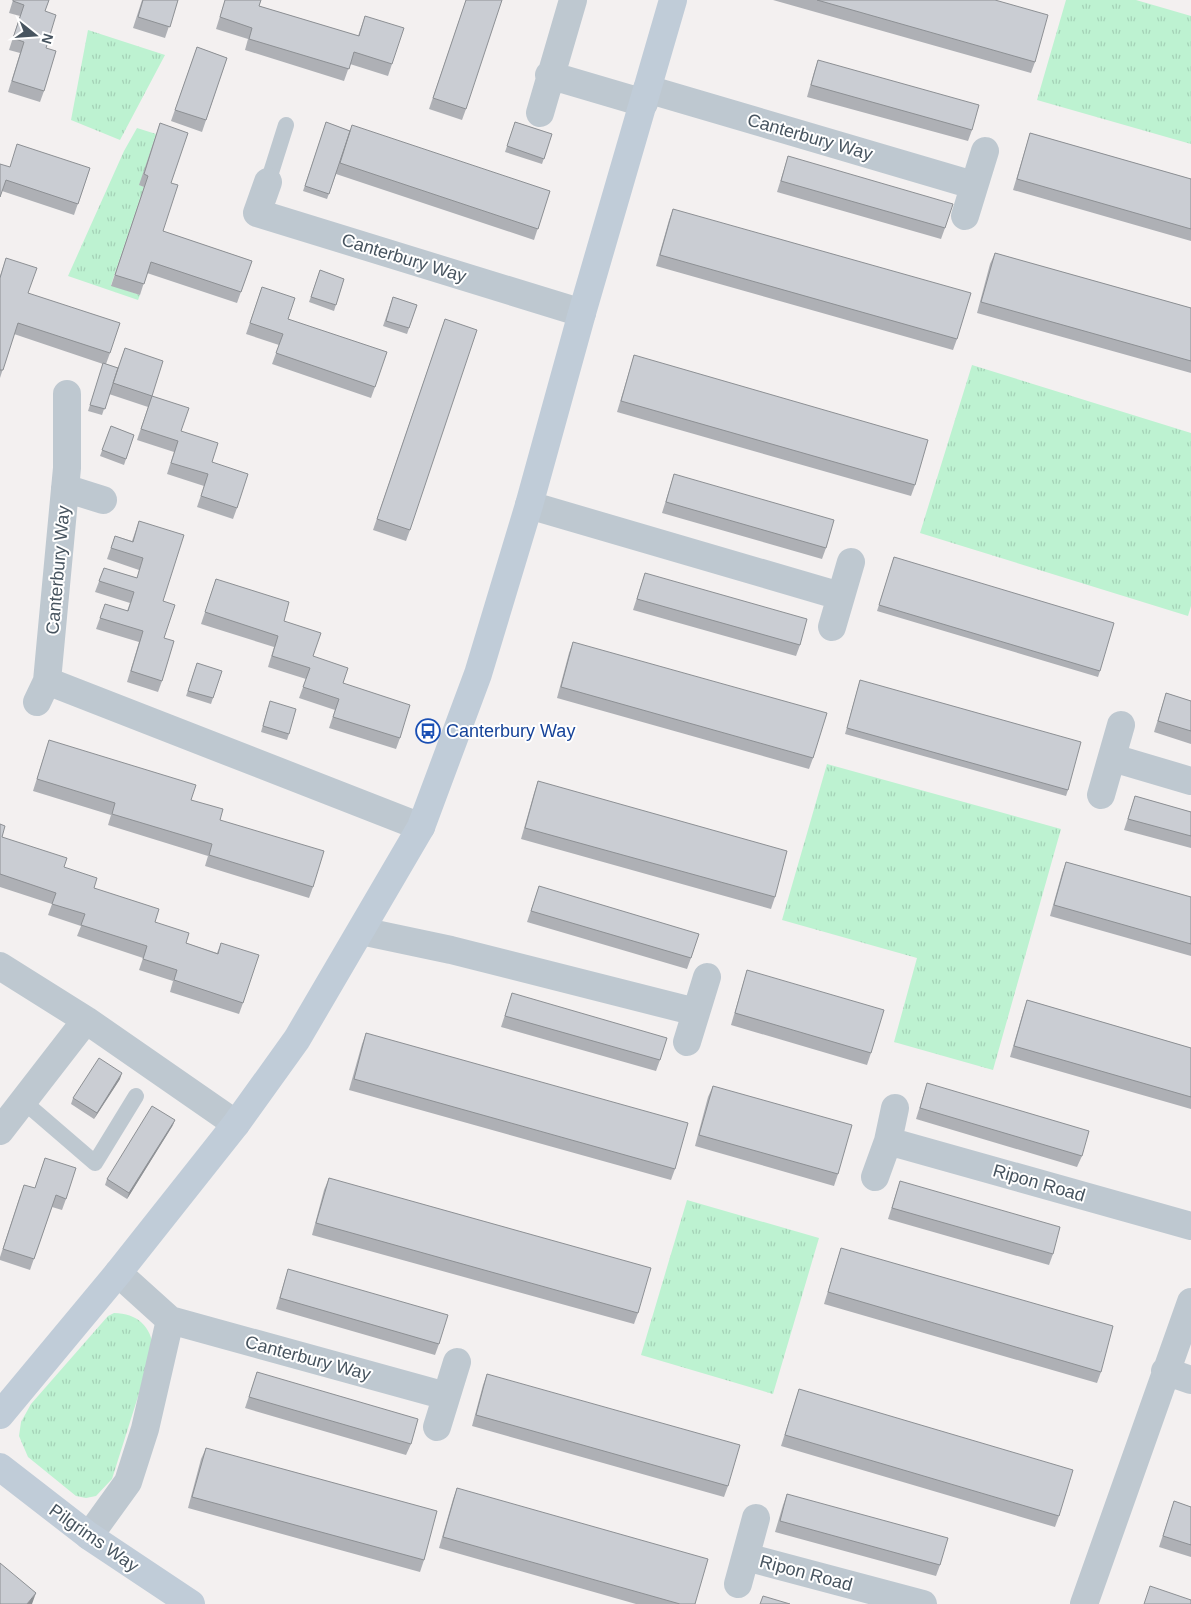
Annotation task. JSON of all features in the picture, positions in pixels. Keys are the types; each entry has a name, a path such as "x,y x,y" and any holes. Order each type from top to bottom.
{"street":[{"path":"540,113 573,0"},
{"path":"0,1415 118,1273 236,1124 297,1038 421,827 478,674 529,505 582,313 673,0"},
{"name":"Canterbury Way","path":"550,75 646,96 973,185"},
{"path":"965,216 984,151"},
{"name":"Canterbury Way","path":"268,182 257,213 582,313"},
{"name":"Canterbury Way","path":"67,394 65,488 42,692 421,827"},
{"name":"Canterbury Way","path":"65,488 103,500"},
{"path":"529,505 840,596"},
{"path":"832,627 851,562"},
{"path":"1101,795 1121,726"},
{"path":"1113,758 1191,781"},
{"path":"361,931 451,950 696,1012"},
{"path":"0,966 86,1020 236,1124"},
{"path":"687,1042 707,978"},
{"path":"0,1131 86,1020"},
{"path":"874,1177 888,1141 895,1108"},
{"name":"Ripon Road","path":"888,1141 1191,1226"},
{"name":"Canterbury Way","path":"118,1273 170,1320 446,1396"},
{"path":"1084,1604 1191,1302"},
{"path":"90,1536 128,1482 145,1430 170,1320"},
{"path":"437,1427 457,1362"},
{"path":"1165,1371 1191,1380"},
{"name":"Pilgrims Way","path":"0,1467 90,1536 191,1604"},
{"name":"Ripon Road","path":"738,1584 756,1518"},
{"name":"Ripon Road","path":"746,1557 923,1604"}],"lane":[{"path":"268,182 286,125"},
{"path":"23,1101 95,1163 136,1096"}],"green space":[{"path":"1066,0 1136,0 1191,16 1191,144 1037,100"},
{"path":"88,30 165,55 120,140 71,120"},
{"path":"137,128 156,134 140,185 144,187 111,285 140,295 138,300 68,276 124,151"},
{"path":"972,365 1191,433 1191,606 1188,616 920,533"},
{"path":"827,764 1061,829 993,1070 894,1042 917,958 782,920"},
{"path":"687,1200 819,1238 773,1394 641,1355"},
{"path":"114,1313 130,1316 142,1323 150,1334 153,1349 112,1479 96,1496 86,1498 76,1496 28,1457 19,1436 21,1422 31,1404 108,1316"}],"building":[{"path":"13,0 49,0 45,11 56,15 46,48 56,51 44,91 12,81 24,42 13,38 24,5"},
{"path":"143,0 178,0 170,27 138,17"},
{"path":"225,0 261,0 259,6 359,36 365,16 404,28 392,64 354,52 349,69 249,39 252,28 220,17"},
{"path":"466,0 502,0 466,109 433,98"},
{"path":"817,0 995,0 1048,15 1035,62"},
{"path":"197,47 227,58 206,120 175,110"},
{"path":"818,60 979,105 972,130 811,85"},
{"path":"326,122 350,131 329,194 305,186"},
{"path":"515,122 552,134 544,159 507,146"},
{"path":"160,123 188,133 171,183 178,185 163,231 252,261 241,292 151,262 144,284 115,275 148,176 144,174"},
{"path":"352,125 550,191 538,229 340,163"},
{"path":"1030,133 1191,179 1191,229 1017,179"},
{"path":"17,144 90,168 78,204 6,180 0,197 0,164 10,167"},
{"path":"788,156 953,204 945,228 781,181"},
{"path":"673,209 971,293 957,339 660,255"},
{"path":"995,253 1191,308 1191,361 981,302"},
{"path":"6,258 37,268 28,293 120,323 110,353 18,323 3,370 0,370 0,278"},
{"path":"320,270 344,279 336,305 311,297"},
{"path":"262,287 295,298 288,319 387,352 375,387 276,353 283,334 250,323"},
{"path":"393,297 417,305 409,328 386,321"},
{"path":"445,319 477,330 410,530 377,519"},
{"path":"125,348 163,361 152,396 113,383"},
{"path":"634,355 928,440 915,485 621,401"},
{"path":"103,363 118,368 105,409 90,405"},
{"path":"152,396 189,408 181,431 218,443 212,462 248,474 237,508 201,496 208,474 171,463 178,441 141,429"},
{"path":"111,426 134,435 126,459 102,450"},
{"path":"674,474 834,520 826,548 666,502"},
{"path":"139,521 184,535 163,601 175,605 164,638 174,641 162,681 131,671 143,631 100,618 105,604 128,611 134,592 99,581 104,568 137,578 143,558 111,548 115,536 133,542"},
{"path":"894,557 1114,623 1100,671 879,605"},
{"path":"645,573 807,619 800,645 637,599"},
{"path":"216,579 289,602 284,621 321,633 313,656 348,668 343,683 410,705 400,738 333,717 339,699 303,687 310,668 272,656 278,636 205,612"},
{"path":"573,642 827,713 813,758 561,687"},
{"path":"197,663 222,671 213,698 188,691"},
{"path":"860,680 1081,742 1068,790 847,728"},
{"path":"1166,693 1191,701 1191,731 1158,721"},
{"path":"270,701 296,709 289,734 263,726"},
{"path":"49,740 196,785 191,800 223,809 220,820 324,851 313,887 209,855 212,844 112,814 115,803 37,779"},
{"path":"538,781 787,851 775,897 525,828"},
{"path":"1135,796 1191,812 1191,836 1128,819"},
{"path":"0,824 5,826 2,837 67,858 64,867 97,878 94,888 159,909 155,922 189,933 186,943 218,954 221,943 259,955 243,1003 174,980 177,970 143,959 147,946 81,925 85,914 52,904 56,893 0,874"},
{"path":"1066,862 1191,897 1191,944 1054,905"},
{"path":"539,886 699,934 691,958 531,911"},
{"path":"747,970 884,1010 871,1053 735,1013"},
{"path":"512,993 667,1038 660,1060 505,1016"},
{"path":"1027,1000 1191,1048 1191,1097 1014,1046"},
{"path":"366,1033 688,1123 675,1169 354,1079"},
{"path":"99,1058 122,1073 97,1113 73,1098"},
{"path":"927,1083 1089,1131 1082,1156 920,1108"},
{"path":"713,1086 852,1125 838,1174 699,1135"},
{"path":"152,1106 175,1120 129,1193 107,1179"},
{"path":"45,1158 76,1168 66,1199 56,1195 34,1259 3,1249 24,1185 35,1188"},
{"path":"329,1178 651,1268 638,1313 316,1223"},
{"path":"900,1181 1060,1227 1053,1254 892,1208"},
{"path":"841,1248 1113,1326 1101,1372 828,1292"},
{"path":"288,1269 448,1315 439,1344 280,1298"},
{"path":"257,1372 418,1419 411,1444 249,1397"},
{"path":"487,1374 740,1445 728,1486 476,1415"},
{"path":"799,1389 1073,1470 1059,1516 785,1435"},
{"path":"206,1448 437,1511 424,1560 192,1497"},
{"path":"457,1488 708,1559 695,1604 680,1604 443,1537"},
{"path":"787,1494 948,1538 940,1565 780,1521"},
{"path":"1174,1501 1191,1507 1191,1545 1163,1536"},
{"path":"0,1563 36,1593 27,1604 0,1604"},
{"path":"1150,1586 1191,1600 1191,1604 1144,1604"},
{"path":"763,1596 790,1604 760,1604"}],"place":[{"name":"Canterbury Way","path":"428,731"}]}
